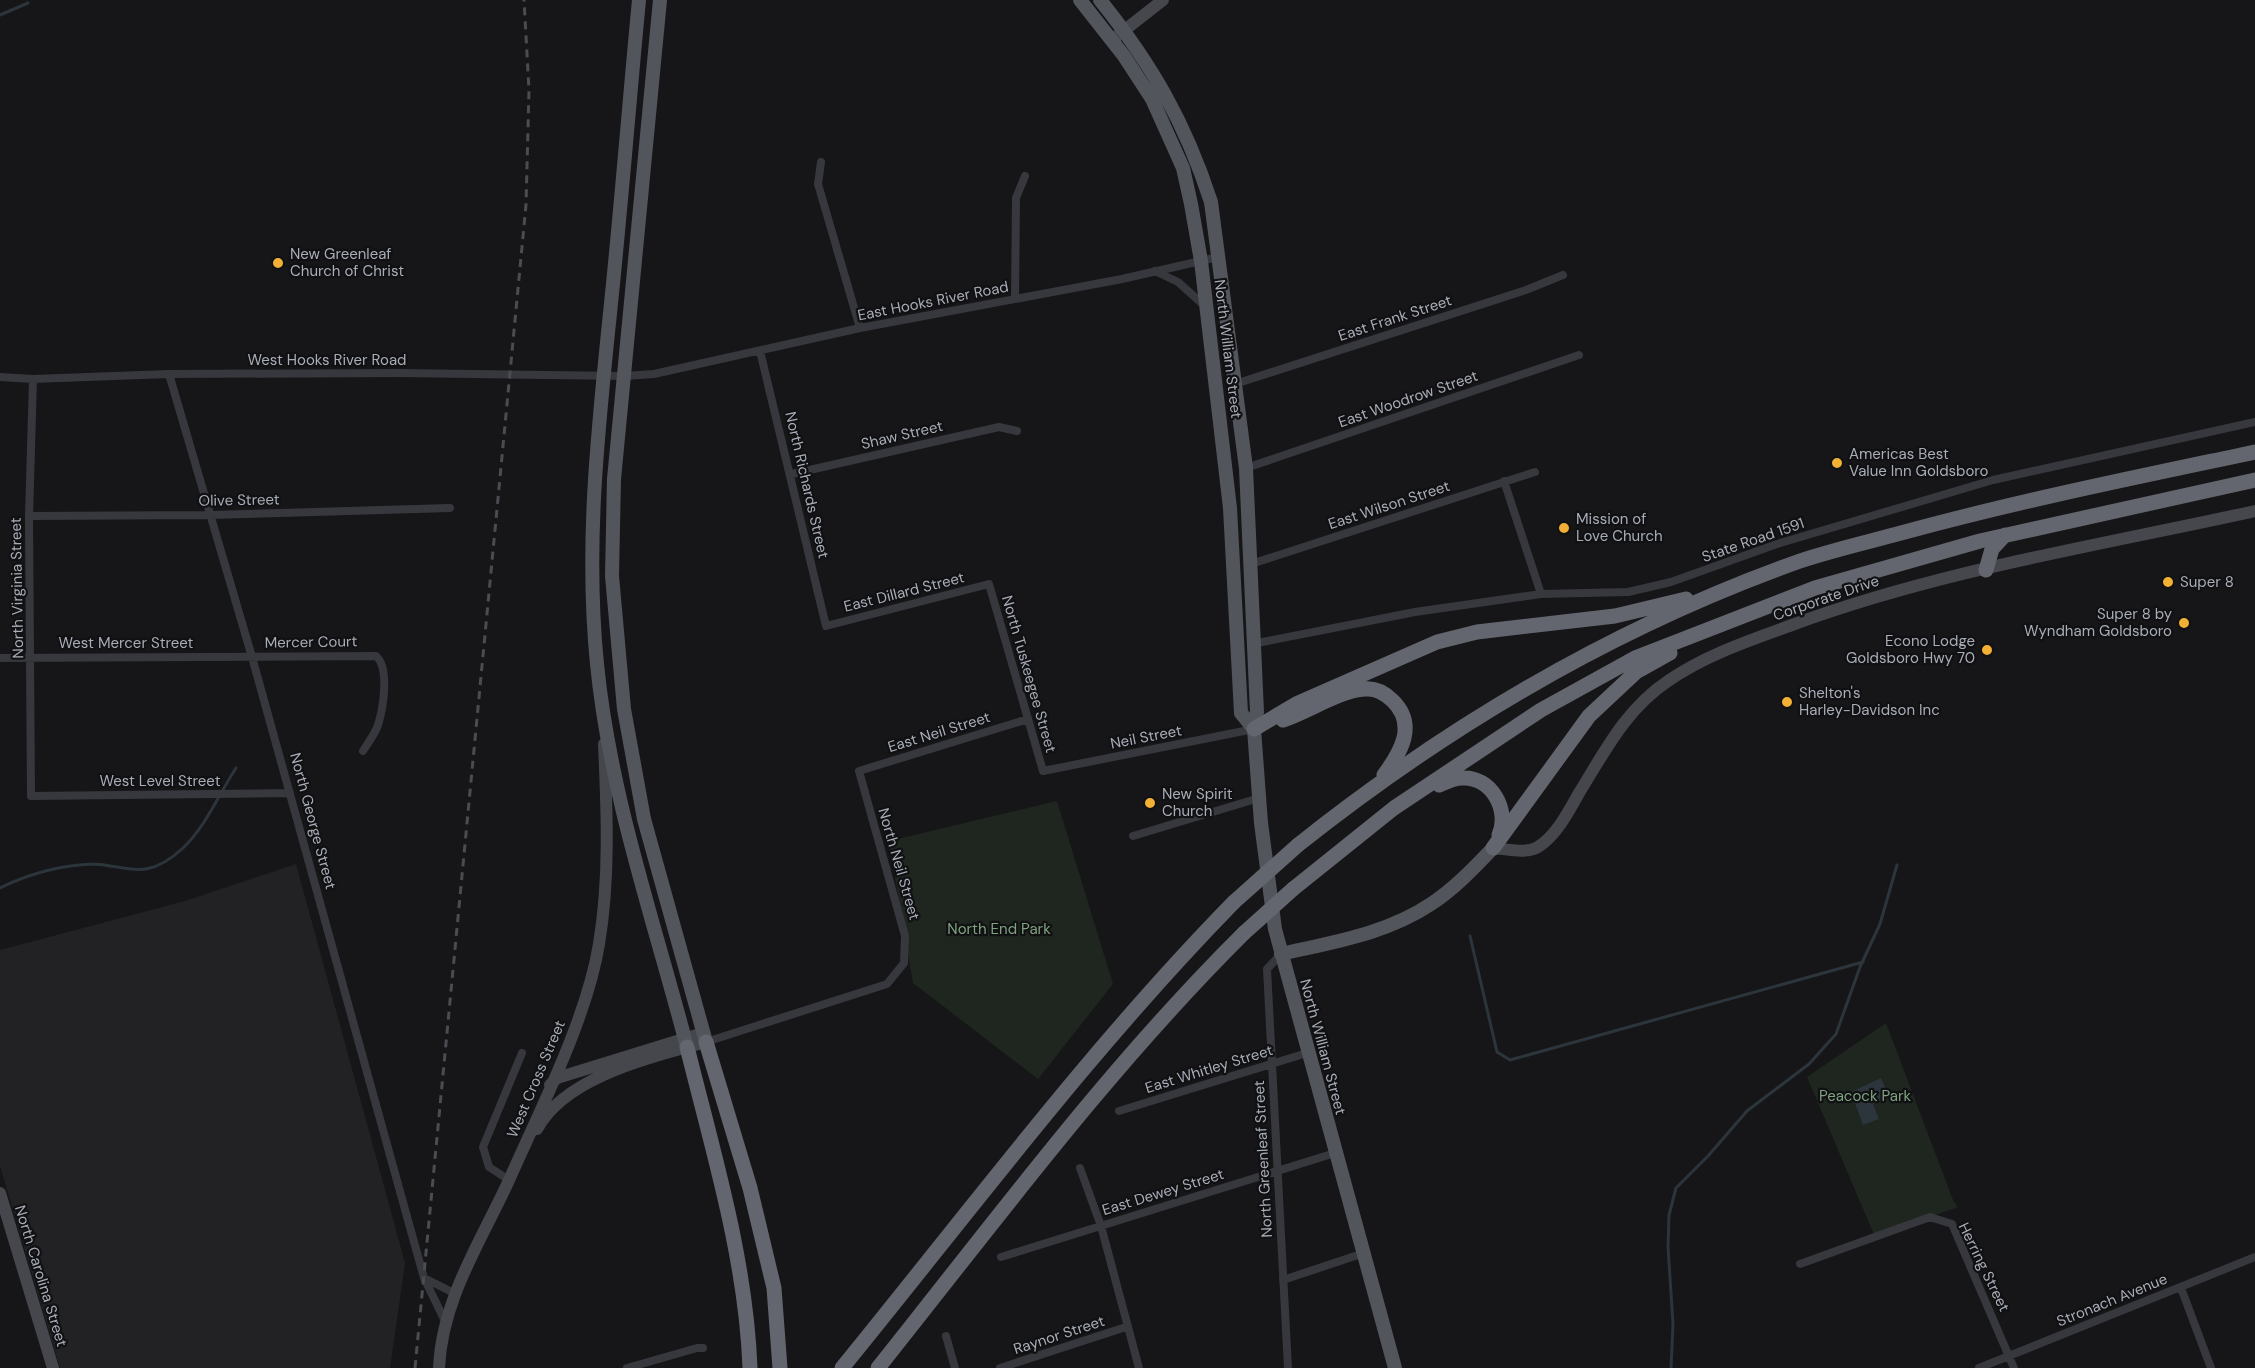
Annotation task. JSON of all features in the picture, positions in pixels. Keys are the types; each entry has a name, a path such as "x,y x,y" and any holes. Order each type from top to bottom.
{"highway":[{"path":"1354,801 1472,720 1546,675 1632,632 1731,588 1802,560 1980,512 2255,452"},
{"path":"878,1368 1125,1059 1180,996 1293,889 1394,808 1541,710 1635,658 1815,588 2005,535 2255,480"},
{"path":"1986,570 1992,549 2005,535"},
{"path":"1954,548 1977,556 1986,570"},
{"path":"1254,729 1298,703 1437,642 1477,632 1615,616 1731,588"},
{"path":"1493,848 1589,716 1636,672 1726,622"},
{"path":"842,1368 1114,1032 1174,963 1234,902 1298,845 1385,775 1399,755 1405,739 1405,717 1389,697 1378,690 1367,688 1355,690 1304,713 1254,729"},
{"path":"1394,808 1450,780 1462,777 1484,784 1500,803 1503,815 1503,827 1493,848"},
{"path":"705,1038 750,1188 774,1288 780,1368"},
{"path":"686,1043 725,1197 745,1306 750,1368"}],"main road":[{"path":"639,0 593,477 592,576 596,663 621,813 686,1043"},
{"path":"660,0 614,479 612,576 624,709 644,819 705,1038"},
{"name":"North William Street","path":"1080,0 1112,40 1142,84 1171,137 1183,168 1201,261 1230,508 1241,713 1254,729"},
{"name":"North William Street","path":"1100,0 1124,30 1166,93 1188,141 1211,202 1246,468 1252,644 1257,712 1254,729 1259,798 1275,929 1307,1053 1395,1368"},
{"path":"592,576 612,576"},
{"path":"1281,954 1381,930 1409,917 1431,904 1461,881 1493,848"}],"street":[{"path":"1112,40 1163,0"},
{"path":"821,162 818,184 860,328"},
{"path":"1015,299 1016,198 1025,176"},
{"name":"East Hooks River Road","path":"654,374 860,328 1218,257"},
{"path":"1155,271 1178,282 1206,307"},
{"name":"East Frank Street","path":"1235,384 1526,290 1563,275"},
{"name":"North Richards Street","path":"760,351 792,474 826,626"},
{"name":"East Woodrow Street","path":"1246,468 1579,355"},
{"name":"West Hooks River Road","path":"0,377 33,379 170,374 624,376 654,374"},
{"name":"North George Street","path":"170,374 252,657 424,1278 445,1321"},
{"name":"North Virginia Street","path":"31,796 28,516 33,379"},
{"name":"State Road 1591","path":"1252,644 1415,612 1541,594 1628,592 1671,582 1777,544 1993,480 2255,422"},
{"name":"Shaw Street","path":"792,474 999,427 1017,431"},
{"name":"East Wilson Street","path":"1251,564 1535,472"},
{"path":"1504,481 1541,594"},
{"name":"Olive Street","path":"28,516 211,515 450,508"},
{"name":"Corporate Drive","path":"1493,848 1526,851 1536,848 1547,840 1569,810 1620,725 1635,707 1650,693 1693,666 1769,633 1878,594 2255,511"},
{"name":"East Dillard Street","path":"826,626 989,584"},
{"name":"North Tuskeegee Street","path":"989,584 1043,771"},
{"name":"Mercer Court","path":"252,657 376,656 382,662 385,674 377,726 363,751"},
{"name":"West Mercer Street","path":"0,658 252,657"},
{"name":"West Cross Street","path":"509,1180 583,1006 599,946 607,862 602,707"},
{"name":"East Neil Street","path":"859,771 1028,719"},
{"name":"Neil Street","path":"1043,771 1254,729"},
{"name":"North Neil Street","path":"842,999 887,984 904,963 905,936 859,771"},
{"name":"West Level Street","path":"31,796 290,794"},
{"path":"1133,836 1259,798"},
{"name":"North Greenleaf Street","path":"1281,954 1267,969 1288,1368"},
{"name":"West Cross Street","path":"509,1180 541,1121 564,1099 597,1078 686,1043 737,1032 842,999"},
{"path":"550,1085 557,1078 686,1043"},
{"path":"439,1368 445,1321 454,1293 509,1180 489,1167 483,1147 522,1053"},
{"name":"East Whitley Street","path":"1119,1111 1307,1053"},
{"name":"East Dewey Street","path":"1000,1257 1335,1153"},
{"path":"1080,1168 1101,1226 1126,1327 1139,1368"},
{"name":"North Carolina Street","path":"0,1193 53,1368"},
{"name":"Herring Street","path":"1800,1264 1930,1217 1952,1224 2014,1368"},
{"path":"1283,1280 1364,1253"},
{"name":"Stronach Avenue","path":"1979,1368 2255,1257"},
{"path":"424,1278 454,1293"},
{"path":"2181,1287 2211,1368"},
{"name":"Raynor Street","path":"1000,1368 1126,1327"},
{"path":"946,1336 955,1368"},
{"path":"627,1368 704,1348"}],"shaded area":[{"path":"296,864 405,1263 390,1368 60,1368 0,1166 0,950 185,901"},
{"path":"1881,1078 1889,1096 1873,1104 1879,1119 1863,1125 1851,1092"}],"green space":[{"name":"North End Park","path":"1057,801 1113,984 1038,1079 913,983 889,841"},
{"name":"Peacock Park","path":"1886,1023 1953,1200 1958,1207 1875,1237 1807,1077"}],"waterway":[{"path":"0,15 28,3"},
{"path":"0,888 29,876 69,866 94,864 131,869 155,867 183,848 199,830 236,768"},
{"path":"1671,1368 1673,1324 1668,1247 1669,1215 1676,1188 1708,1156 1747,1111 1809,1064 1836,1034 1860,967 1880,924 1897,865"},
{"path":"1470,936 1497,1052 1510,1060 1863,962"}],"railway":[{"path":"415,1368 526,205 529,90 524,0"}],"place":[{"name":"New Greenleaf Church of Christ","path":"278,263"},
{"name":"Americas Best Value Inn Goldsboro","path":"1837,463"},
{"name":"Mission of Love Church","path":"1564,528"},
{"name":"Super 8","path":"2168,582"},
{"name":"Super 8 by Wyndham Goldsboro","path":"2184,623"},
{"name":"Econo Lodge Goldsboro Hwy 70","path":"1987,650"},
{"name":"Shelton's Harley-Davidson Inc","path":"1787,702"},
{"name":"New Spirit Church","path":"1150,803"}]}
